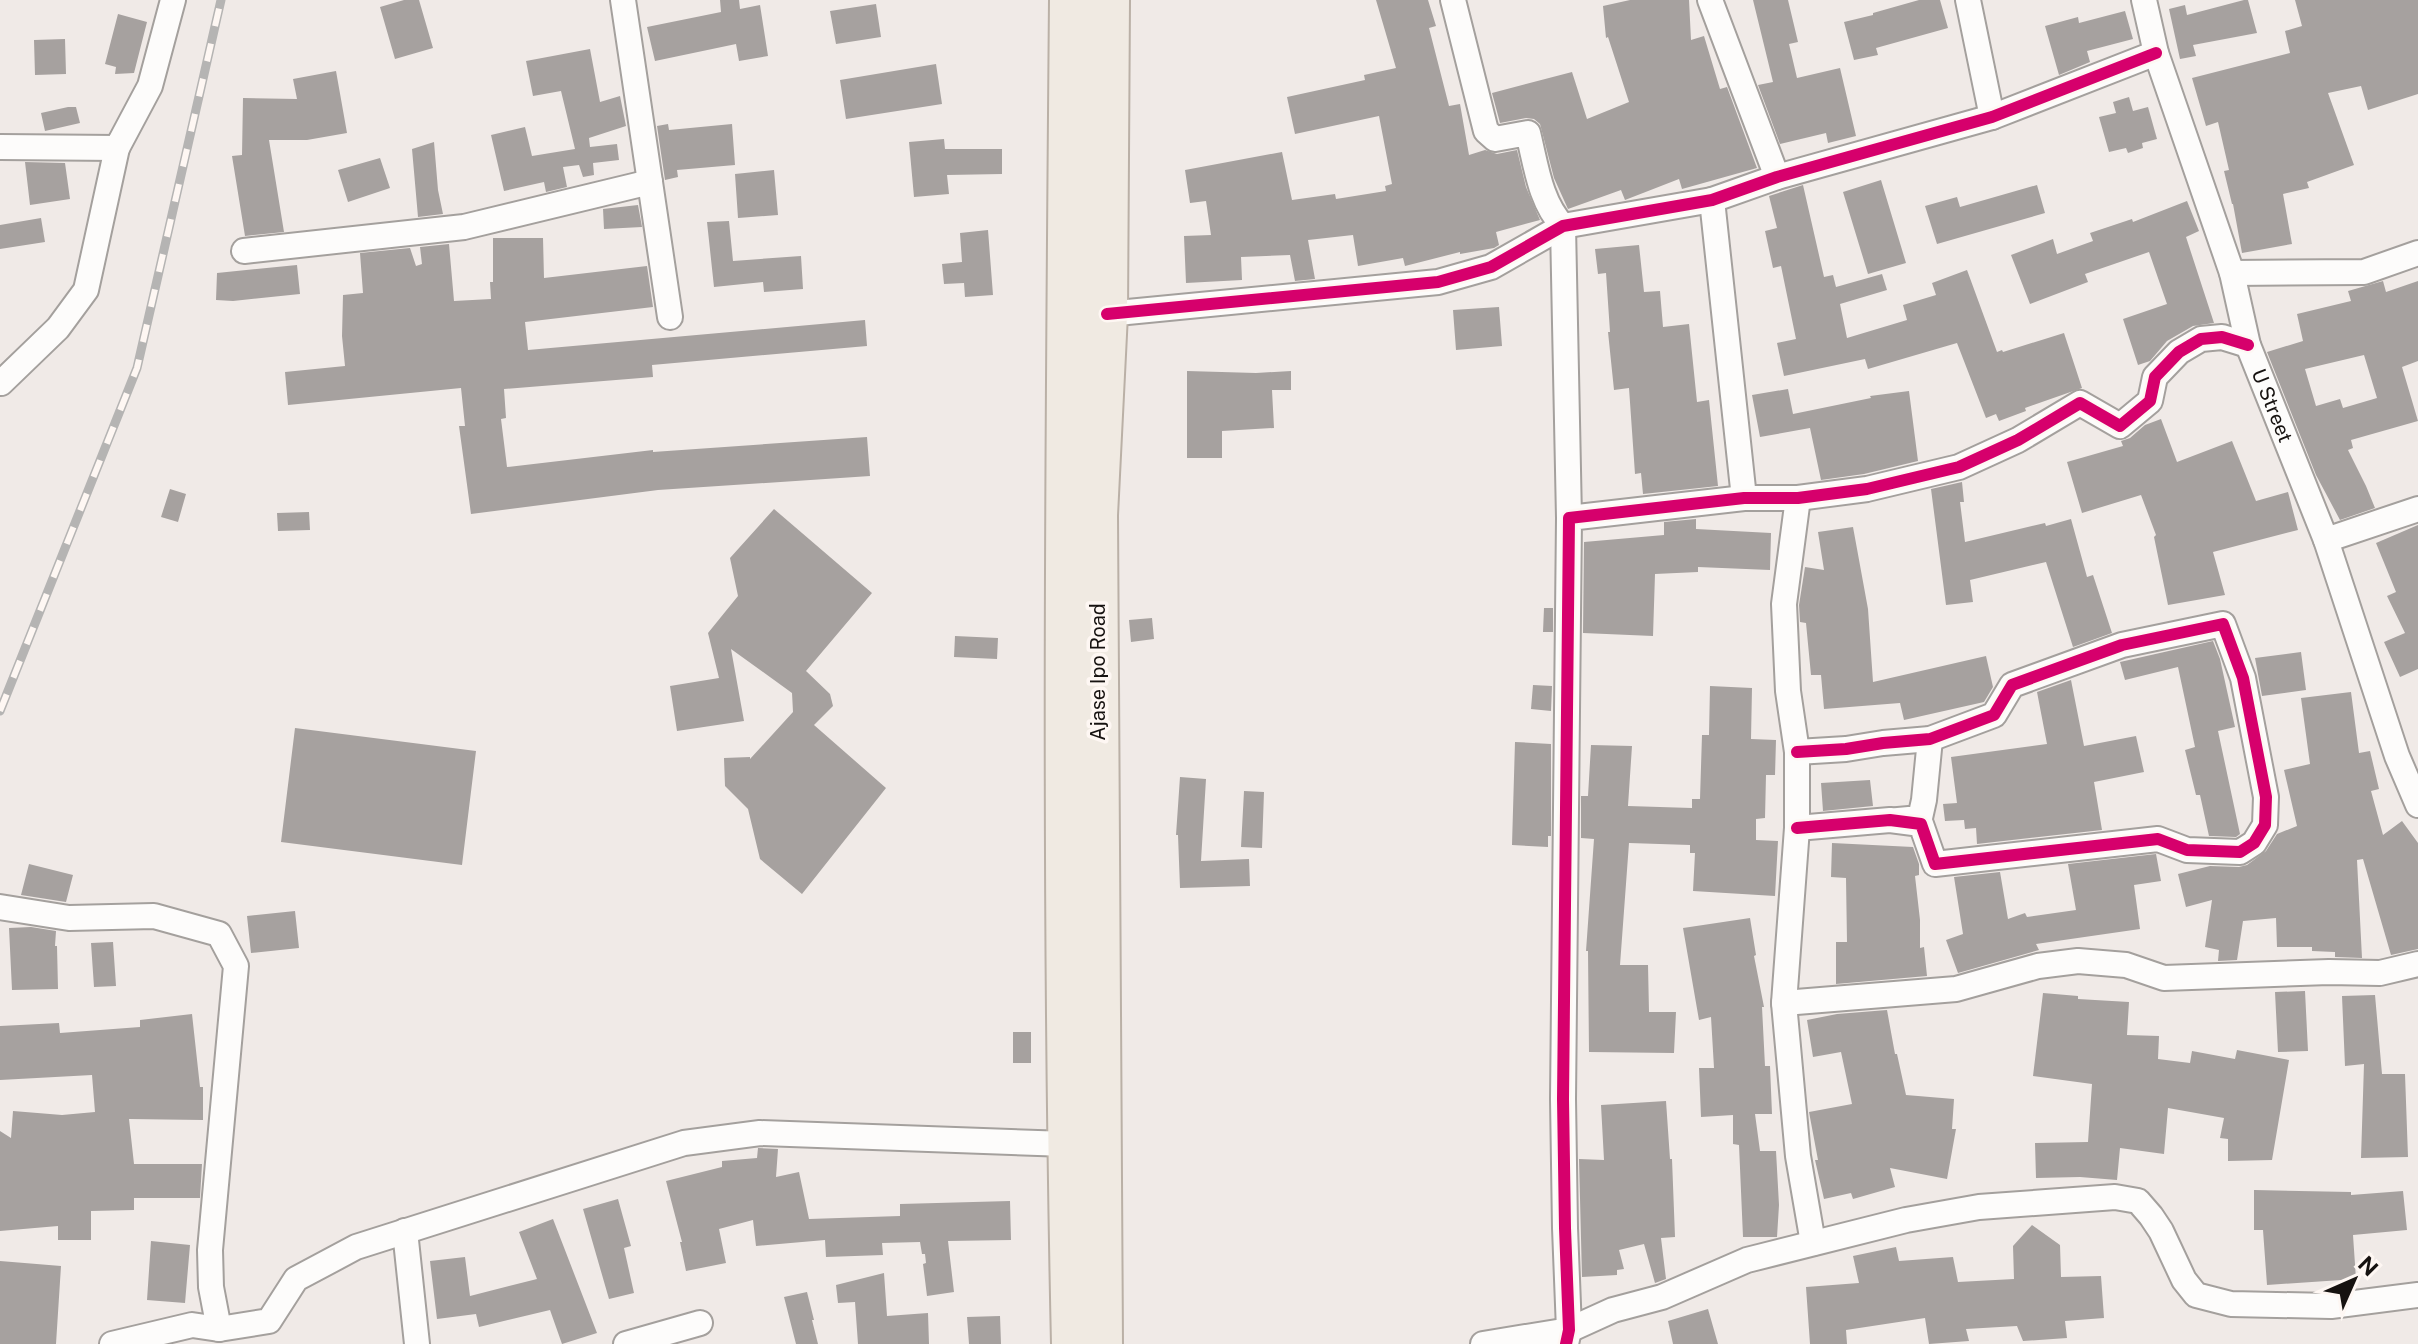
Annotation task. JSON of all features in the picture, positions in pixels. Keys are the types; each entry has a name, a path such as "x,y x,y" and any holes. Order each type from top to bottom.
{"highway":[{"name":"Ajase Ipo Road","path":"1070,0 1066,446 1067,1144 1072,1344"},
{"name":"Ajase Ipo Road","path":"1102,1344 1097,515 1107,314 1109,0"}],"street":[{"path":"1,383 58,328 86,290 117,148 150,86 173,0"},
{"path":"623,0 670,317"},
{"path":"1453,0 1486,131 1495,139 1528,133 1551,214 1563,226 1569,518 1563,1099 1567,1337"},
{"path":"1710,0 1777,177"},
{"path":"1968,0 1992,117"},
{"name":"U Street","path":"2144,0 2156,53 2232,273 2248,345 2408,752 2418,805"},
{"path":"1107,314 1438,282 1491,267 1563,226 1712,200 1777,177 1992,117 2156,53"},
{"path":"0,147 117,148"},
{"path":"244,251 464,227 650,182"},
{"path":"1712,200 1744,498"},
{"path":"2232,273 2364,272 2418,253"},
{"path":"1569,518 1744,498 1798,498 1867,489 1959,467 2018,440 2080,403 2120,426 2150,401 2155,377 2179,352 2201,339 2222,337 2248,345"},
{"path":"1798,498 1784,604 1788,691 1797,752 1797,828 1784,1003 1798,1156 1813,1243"},
{"path":"2326,540 2418,509"},
{"path":"1797,752 1930,739 1994,715 2012,685 2122,645 2223,624 2243,678 2266,797 2265,825 2254,843 2240,852 2187,850 2158,839 1935,864 1921,824 1890,820"},
{"path":"1797,828 1920,818 1930,739"},
{"path":"0,907 69,918 154,916 219,934 236,966 210,1250 211,1287 219,1329"},
{"path":"1784,1003 1956,989 2038,966 2078,961 2126,965 2164,978 2380,973 2418,964"},
{"path":"112,1344 192,1325 219,1329 269,1321 296,1279 356,1247 684,1143 760,1133 1067,1144"},
{"path":"1483,1344 1567,1337 1613,1310 1662,1297 1747,1260 1906,1220 1979,1207 2115,1197 2138,1201 2151,1216 2184,1280 2196,1295 2231,1304 2331,1306 2418,1295"},
{"path":"405,1231 417,1344"},
{"path":"626,1344 700,1323"}],"building":[{"path":"404,0 419,0 433,48 395,59 380,7"},
{"path":"720,0 739,0 740,9 760,5 768,56 739,61 736,44 655,61 647,27 721,12"},
{"path":"1376,0 1428,0 1436,26 1429,28 1449,106 1460,104 1469,155 1485,150 1497,154 1517,150 1526,187 1540,220 1496,232 1499,245 1494,248 1460,252 1405,266 1403,258 1358,266 1353,235 1308,240 1315,279 1295,281 1290,255 1241,257 1242,280 1186,283 1184,236 1211,235 1206,201 1190,203 1185,170 1282,152 1292,200 1335,194 1336,199 1386,191 1385,186 1392,184 1379,116 1295,134 1287,97 1365,80 1364,75 1396,68"},
{"path":"1630,0 1689,0 1691,40 1704,36 1720,89 1727,87 1757,168 1682,189 1679,179 1625,200 1621,190 1568,209 1554,178 1540,124 1526,118 1500,123 1492,93 1572,72 1587,119 1629,102 1606,38 1603,6"},
{"path":"1753,0 1788,0 1798,42 1789,44 1797,78 1840,68 1856,136 1828,143 1826,133 1780,144 1758,85 1773,82"},
{"path":"1919,0 1940,0 1948,28 1876,48 1878,55 1854,60 1844,22"},
{"path":"2248,0 2257,33 2193,45 2196,56 2180,59 2169,9 2185,5 2187,15"},
{"path":"2295,0 2418,0 2418,94 2368,110 2361,86 2328,93 2354,165 2307,182 2309,188 2283,194 2292,244 2242,253 2224,171 2229,170 2218,122 2206,126 2192,78 2290,53 2285,31 2302,26"},
{"path":"876,4 881,37 836,44 830,11"},
{"path":"2125,11 2133,39 2087,51 2090,62 2059,75 2045,26 2078,17 2079,23"},
{"path":"118,14 147,22 134,73 115,74 116,67 105,64"},
{"path":"65,39 66,74 35,75 34,40"},
{"path":"590,49 600,102 620,96 626,126 589,138 590,147 617,144 619,160 593,163 594,175 583,177 579,165 563,167 567,187 546,192 544,182 504,191 491,135 525,127 532,156 575,149 561,91 533,96 526,61"},
{"path":"936,64 942,104 846,119 840,80"},
{"path":"336,71 347,133 307,140 269,140 284,232 245,236 232,156 242,155 243,98 297,99 293,79"},
{"path":"2129,97 2133,111 2148,107 2157,139 2142,143 2143,148 2128,153 2126,148 2109,152 2099,117 2116,113 2113,102"},
{"path":"76,107 80,123 45,131 41,113"},
{"path":"668,124 669,130 732,124 735,165 677,170 678,177 665,180 657,126"},
{"path":"944,139 945,149 1002,149 1002,174 947,175 949,194 914,197 909,142"},
{"path":"434,142 443,214 418,217 412,149"},
{"path":"380,158 390,188 348,202 338,170"},
{"path":"25,162 65,163 70,199 30,205"},
{"path":"774,170 778,215 738,218 735,174"},
{"path":"1881,180 1906,263 1868,274 1843,192"},
{"path":"1803,185 1824,277 1833,275 1836,287 1882,274 1887,290 1840,304 1847,338 1907,320 1903,305 1936,295 1932,283 1967,270 1997,352 2064,333 2082,388 2025,408 2026,411 1999,421 1996,414 1986,418 1957,343 1868,369 1865,359 1784,376 1777,343 1796,339 1781,266 1773,268 1765,231 1777,228 1769,196"},
{"path":"2037,185 2045,213 1937,244 1925,206 1957,197 1960,207"},
{"path":"2187,201 2199,231 2186,237 2214,323 2193,326 2167,341 2150,361 2138,365 2123,319 2167,304 2149,252 2085,274 2088,282 2030,304 2011,255 2053,239 2057,254 2093,241 2090,233 2132,219 2133,222"},
{"path":"638,205 642,227 604,229 603,209"},
{"path":"41,218 45,242 0,249 0,225"},
{"path":"729,221 733,261 801,256 803,289 764,292 763,282 714,287 707,222"},
{"path":"988,230 993,295 965,297 964,283 944,284 942,264 962,262 960,233"},
{"path":"493,238 543,238 544,278 647,266 653,307 525,322 528,350 865,320 867,346 652,365 653,377 504,389 506,418 501,419 507,467 653,450 867,437 870,476 658,490 471,514 459,426 465,426 461,388 288,405 285,372 345,366 343,295 363,293 360,253 410,248 416,266 422,264 420,247 449,244 454,301 491,299"},
{"path":"1639,245 1644,292 1660,291 1663,327 1689,324 1697,402 1709,400 1718,486 1643,494 1641,473 1635,474 1629,388 1614,390 1606,273 1598,274 1595,249"},
{"path":"297,265 300,294 216,300 217,273"},
{"path":"2383,281 2386,292 2418,281 2418,361 2402,367 2418,421 2351,440 2353,448 2348,450 2375,508 2340,520 2316,475 2267,352 2303,341 2297,314 2351,301 2348,291","holes":["2364,355 2377,398 2343,408 2340,399 2316,406 2305,369"]},
{"path":"1499,307 1502,346 1456,350 1453,310"},
{"path":"1187,371 1291,371 1291,390 1272,390 1274,428 1222,431 1222,458 1187,458"},
{"path":"1788,389 1793,414 1870,396 1909,391 1918,461 1821,480 1810,428 1760,437 1752,395"},
{"path":"2161,419 2177,462 2232,441 2256,501 2288,492 2298,530 2213,552 2225,595 2168,605 2156,535 2141,495 2082,513 2067,462 2123,446 2121,441 2130,438 2145,425"},
{"path":"1962,482 1964,502 1960,502 1965,542 2071,519 2087,577 2093,575 2112,633 2073,647 2046,562 1970,580 1973,602 1946,605 1931,489"},
{"path":"170,489 186,494 178,522 161,517"},
{"path":"774,509 872,593 806,671 830,694 833,706 814,725 886,788 802,894 760,859 748,809 725,786 724,758 750,759 793,712 792,693 731,649 744,721 677,731 670,686 719,678 708,633 738,596 730,558"},
{"path":"309,512 310,530 278,531 277,513"},
{"path":"1696,519 1696,529 1771,533 1770,570 1698,567 1698,572 1655,574 1653,636 1583,633 1584,542 1664,535 1664,522"},
{"path":"2418,525 2418,669 2400,677 2384,642 2405,633 2387,596 2396,592 2376,543"},
{"path":"1853,527 1868,609 1873,682 1986,656 1993,687 1984,702 1904,720 1900,703 1824,709 1821,675 1811,675 1806,623 1800,622 1799,605 1805,567 1824,570 1818,532"},
{"path":"1544,608 1553,608 1553,632 1543,632"},
{"path":"1152,618 1154,639 1131,642 1129,620"},
{"path":"955,636 998,638 997,659 954,657"},
{"path":"2213,641 2235,727 2218,731 2240,834 2236,837 2209,836 2185,750 2195,747 2178,667 2125,680 2120,662"},
{"path":"2301,652 2306,690 2262,696 2255,658"},
{"path":"2071,680 2084,746 2136,736 2144,772 2094,782 2102,830 1977,844 1976,828 1965,829 1964,820 1945,821 1943,804 1957,803 1951,757 2047,744 2037,692"},
{"path":"1533,685 1552,686 1551,711 1531,709"},
{"path":"1710,686 1752,688 1751,739 1776,740 1775,775 1766,775 1765,818 1756,819 1756,840 1778,841 1775,896 1693,891 1695,853 1690,853 1690,845 1629,843 1620,965 1648,965 1649,1012 1676,1012 1674,1053 1589,1052 1586,951 1594,839 1581,838 1581,796 1588,796 1591,745 1632,746 1628,806 1692,808 1692,799 1700,799 1702,735 1709,735"},
{"path":"2351,692 2359,753 2370,751 2379,789 2371,791 2383,835 2402,821 2418,843 2418,949 2391,955 2363,859 2357,860 2362,958 2335,957 2335,952 2312,951 2312,947 2277,947 2276,918 2243,921 2237,960 2218,961 2219,950 2205,947 2212,900 2186,907 2178,874 2210,866 2247,865 2266,851 2277,834 2297,826 2284,770 2310,764 2301,698"},
{"path":"295,728 476,751 462,865 281,842"},
{"path":"1515,742 1551,744 1551,836 1548,836 1548,847 1512,845"},
{"path":"1180,777 1206,779 1201,861 1249,859 1250,886 1180,888 1176,835"},
{"path":"1870,780 1873,806 1823,811 1821,783"},
{"path":"1244,791 1264,792 1262,848 1241,847"},
{"path":"1832,843 1913,847 1919,864 1919,875 1915,876 1920,948 1924,947 1927,976 1836,984 1836,942 1847,942 1846,878 1831,877"},
{"path":"2156,854 2161,881 2134,885 2140,929 2036,944 2039,950 1958,973 1946,940 1963,934 1954,877 2000,872 2008,919 2025,913 2027,917 2076,910 2068,864"},
{"path":"29,864 73,875 66,902 21,895"},
{"path":"295,911 299,948 251,953 247,916"},
{"path":"1750,918 1764,1007 1765,1066 1770,1066 1772,1114 1755,1114 1760,1151 1776,1151 1777,1237 1743,1237 1739,1145 1733,1144 1733,1115 1701,1117 1699,1068 1714,1068 1711,1017 1699,1020 1683,928"},
{"path":"9,928 56,931 58,989 12,990"},
{"path":"113,942 116,986 94,987 91,943"},
{"path":"2305,991 2308,1051 2278,1052 2275,992"},
{"path":"2043,993 2129,1002 2127,1035 2159,1036 2158,1059 2190,1063 2192,1051 2235,1059 2237,1050 2289,1060 2272,1160 2228,1161 2228,1139 2220,1138 2224,1118 2168,1108 2164,1154 2120,1148 2117,1180 2036,1178 2035,1143 2088,1142 2092,1084 2033,1076"},
{"path":"2375,995 2382,1074 2405,1074 2408,1157 2361,1158 2364,1064 2345,1066 2342,996"},
{"path":"1887,1010 1906,1095 1954,1099 1952,1129 1956,1129 1947,1179 1890,1168 1895,1187 1853,1199 1851,1193 1824,1199 1809,1112 1852,1104 1841,1052 1813,1057 1807,1020"},
{"path":"192,1014 200,1087 203,1087 203,1120 129,1119 134,1164 202,1164 200,1198 134,1198 134,1210 91,1211 91,1240 58,1240 58,1226 0,1231 0,1131 11,1138 13,1111 62,1115 95,1112 92,1075 0,1080 0,1026 59,1023 60,1033 140,1027 140,1020"},
{"path":"1013,1032 1031,1032 1031,1063 1013,1063"},
{"path":"1666,1101 1675,1237 1661,1238 1666,1279 1655,1283 1644,1244 1619,1250 1624,1269 1617,1270 1617,1275 1582,1277 1579,1159 1604,1160 1601,1105"},
{"path":"758,1148 778,1149 776,1177 799,1172 809,1219 900,1216 900,1204 1010,1201 1011,1240 948,1241 954,1292 927,1296 923,1264 926,1263 925,1254 922,1254 920,1242 882,1243 883,1255 826,1257 825,1240 756,1246 753,1220 719,1229 726,1263 686,1271 666,1181 722,1167 722,1161 757,1158"},
{"path":"2254,1190 2351,1192 2351,1195 2403,1191 2407,1230 2353,1235 2356,1279 2267,1285 2263,1230 2254,1230"},
{"path":"618,1199 631,1246 624,1248 634,1293 609,1299 583,1209"},
{"path":"553,1219 597,1333 562,1344 550,1310 479,1327 476,1314 437,1319 430,1261 465,1257 470,1296 537,1279 519,1232"},
{"path":"2032,1225 2060,1245 2061,1277 2101,1276 2104,1318 2065,1321 2067,1338 2023,1341 2017,1326 1966,1329 1969,1341 1929,1344 1925,1318 1846,1330 1847,1344 1810,1344 1806,1287 1859,1283 1853,1256 1896,1247 1899,1261 1953,1257 1958,1282 2014,1279 2013,1246"},
{"path":"151,1241 190,1245 185,1303 147,1300"},
{"path":"0,1261 61,1266 56,1344 0,1344"},
{"path":"884,1273 887,1316 928,1313 929,1344 858,1344 855,1302 838,1303 836,1285"},
{"path":"807,1292 818,1344 796,1344 784,1297"},
{"path":"1708,1309 1718,1344 1673,1344 1668,1321"},
{"path":"1000,1316 1001,1344 969,1344 967,1317"}],"railway":[{"path":"0,711 137,368 221,0"}],"cycle path":[{"path":"1107,314 1438,282 1491,267 1563,226 1712,200 1777,177 1992,117 2156,53"},
{"path":"1566,1344 1569,1330 1563,1099 1569,518 1744,498 1798,498 1867,489 1959,467 2018,440 2080,403 2120,426 2150,401 2155,377 2179,352 2201,339 2222,337 2248,345"},
{"path":"1797,752 1930,739 1994,715 2012,685 2122,645 2223,624 2243,678 2266,797 2265,825 2254,843 2240,852 2187,850 2158,839 1935,864 1921,824 1890,820 1797,828"}]}
